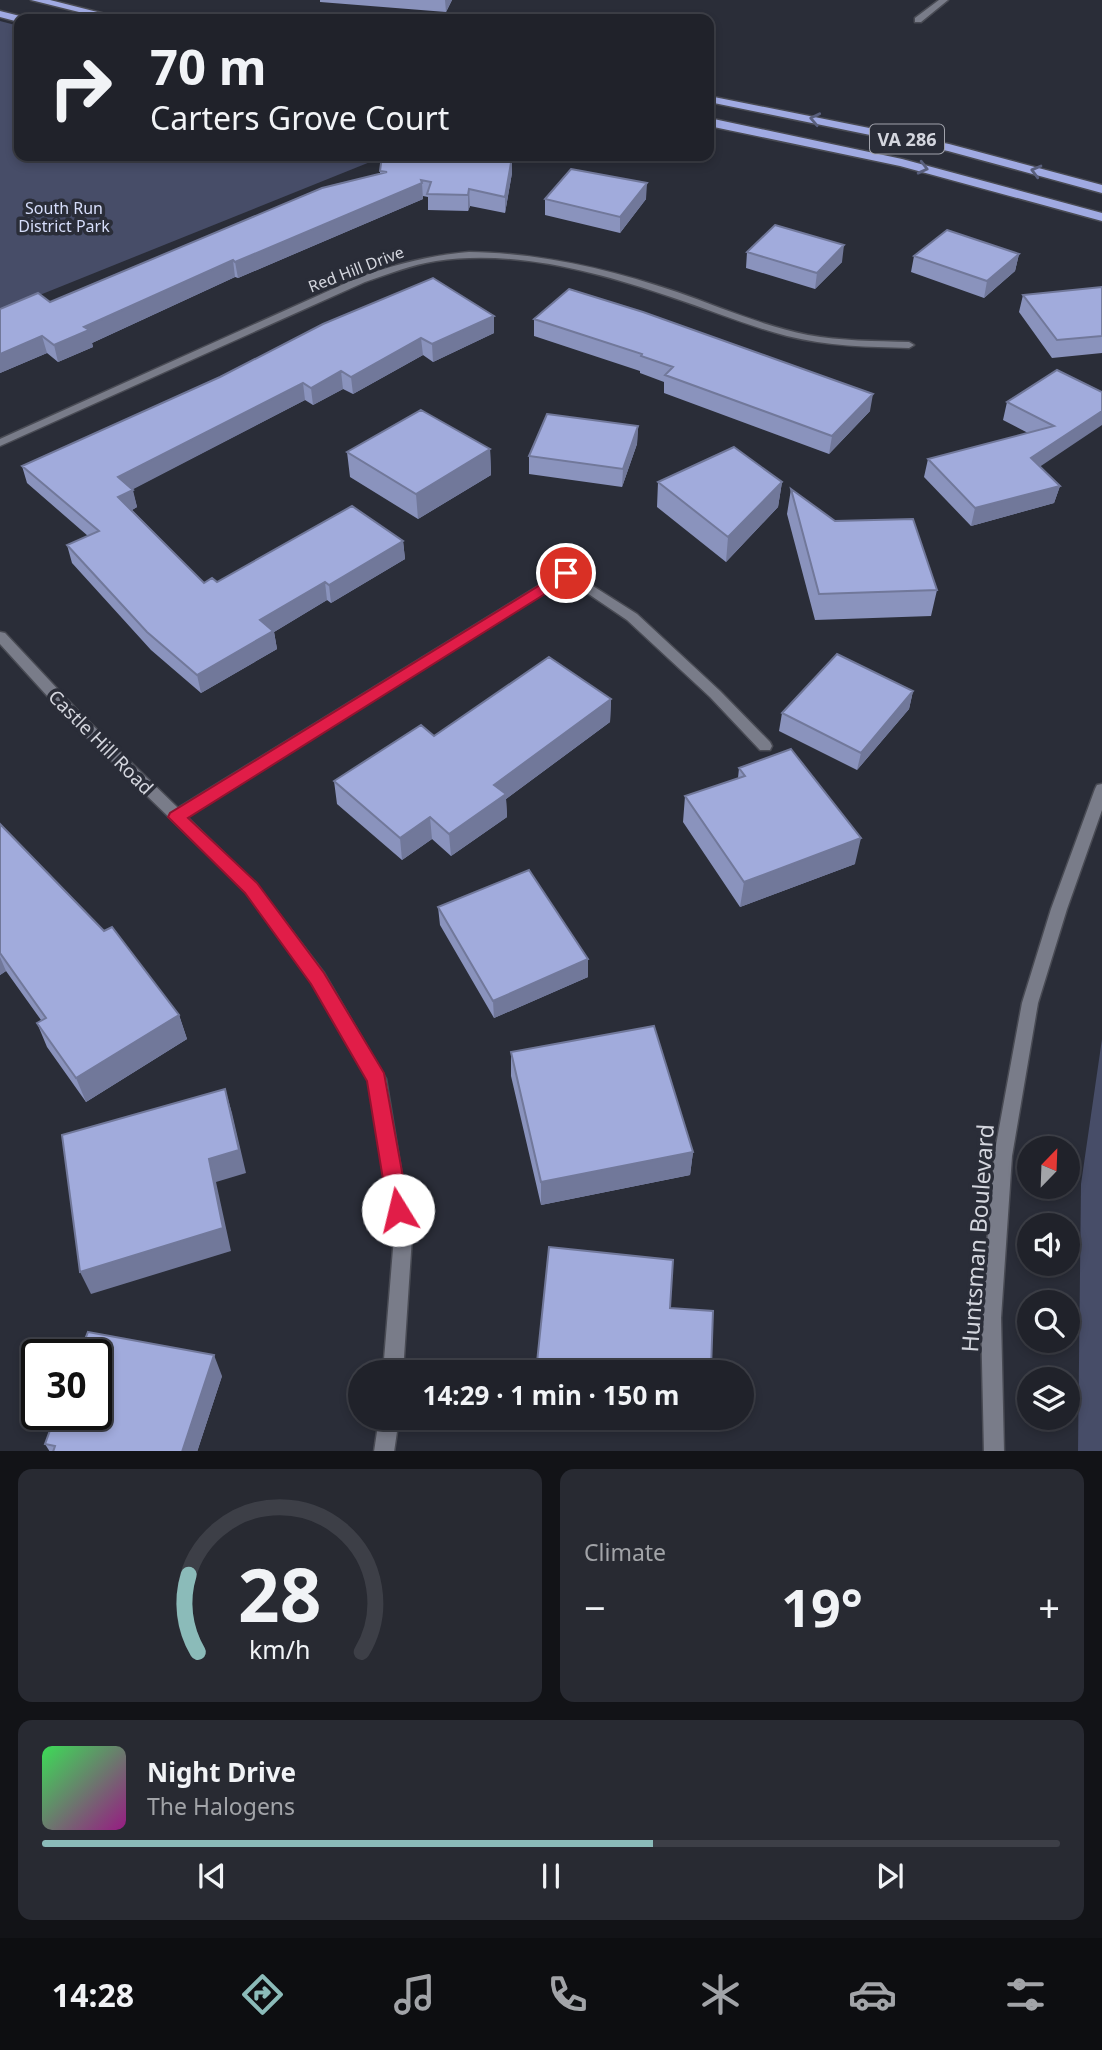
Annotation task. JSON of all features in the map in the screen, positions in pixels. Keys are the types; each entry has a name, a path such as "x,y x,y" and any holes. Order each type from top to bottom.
{"highway":[{"path":"36,0 98,14"},
{"name":"VA 286","path":"714,100 949,148 1102,189"},
{"name":"VA 286","path":"714,123 902,163 1102,217"}],"street":[{"path":"918,20 944,0"},
{"name":"Red Hill Drive","path":"0,443 361,281 407,264 455,257 511,255 555,262 656,289 807,337 853,344 909,345"},
{"path":"176,817 566,573 632,617 715,694 765,746"},
{"name":"Castle Hill Road","path":"0,636 75,717 251,888 318,978 377,1079 403,1237 394,1360"},
{"name":"Huntsman Boulevard","path":"994,1451 990,1318 1003,1156 1030,1003 1059,909 1102,789"},
{"path":"384,1451 387,1430"}],"green space":[{"name":"South Run District Park","path":"0,21 14,25 14,161 373,161 0,311"},
{"path":"1102,1039 1102,1451 1078,1451 1081,1184"}],"building":[{"path":"381,161 511,161 505,197 469,189 468,195 427,194 431,182 421,180 422,183 235,262 233,260 84,327 89,330 54,345 42,336 0,354 0,309 38,293 50,302 322,188 387,172 380,171"},
{"path":"571,169 647,183 620,217 545,199"},
{"path":"775,225 844,245 817,273 747,252"},
{"path":"947,230 1019,254 987,281 914,256"},
{"path":"433,278 494,316 432,344 421,338 351,377 341,371 311,388 303,383 118,477 133,490 118,497 204,583 212,578 217,582 352,506 403,541 329,585 325,582 260,620 273,631 197,675 147,632 67,545 99,531 22,466 220,377 323,324"},
{"path":"1102,287 1102,336 1057,340 1023,295"},
{"path":"569,289 643,312 873,394 832,436 665,375 673,367 641,356 642,354 534,319"},
{"path":"1057,370 1102,392 1102,411 1031,458 1060,486 975,508 928,459 1054,426 1007,402"},
{"path":"421,410 490,449 416,494 347,452"},
{"path":"547,414 638,426 623,469 529,456"},
{"path":"734,447 782,482 728,537 658,482"},
{"path":"791,489 835,521 913,519 937,590 819,594"},
{"path":"837,654 913,691 861,753 782,713"},
{"path":"549,657 611,699 494,785 506,794 449,834 430,817 400,838 334,781 421,725 434,736"},
{"path":"791,749 861,838 744,882 685,796 745,776 739,768"},
{"path":"0,824 104,931 112,927 179,1015 76,1078 37,1023 46,1018 0,953"},
{"path":"529,870 588,959 493,1001 438,907"},
{"path":"654,1026 693,1152 541,1182 511,1052"},
{"path":"225,1089 239,1150 209,1159 223,1228 80,1272 62,1135"},
{"path":"549,1247 673,1260 670,1308 713,1311 711,1360 537,1360"},
{"path":"88,1332 214,1355 182,1451 53,1451 55,1446 45,1444 50,1430 112,1430 112,1339 85,1339"}],"route":[{"path":"398,1210 377,1079 318,978 251,888 176,817 566,573"}]}
